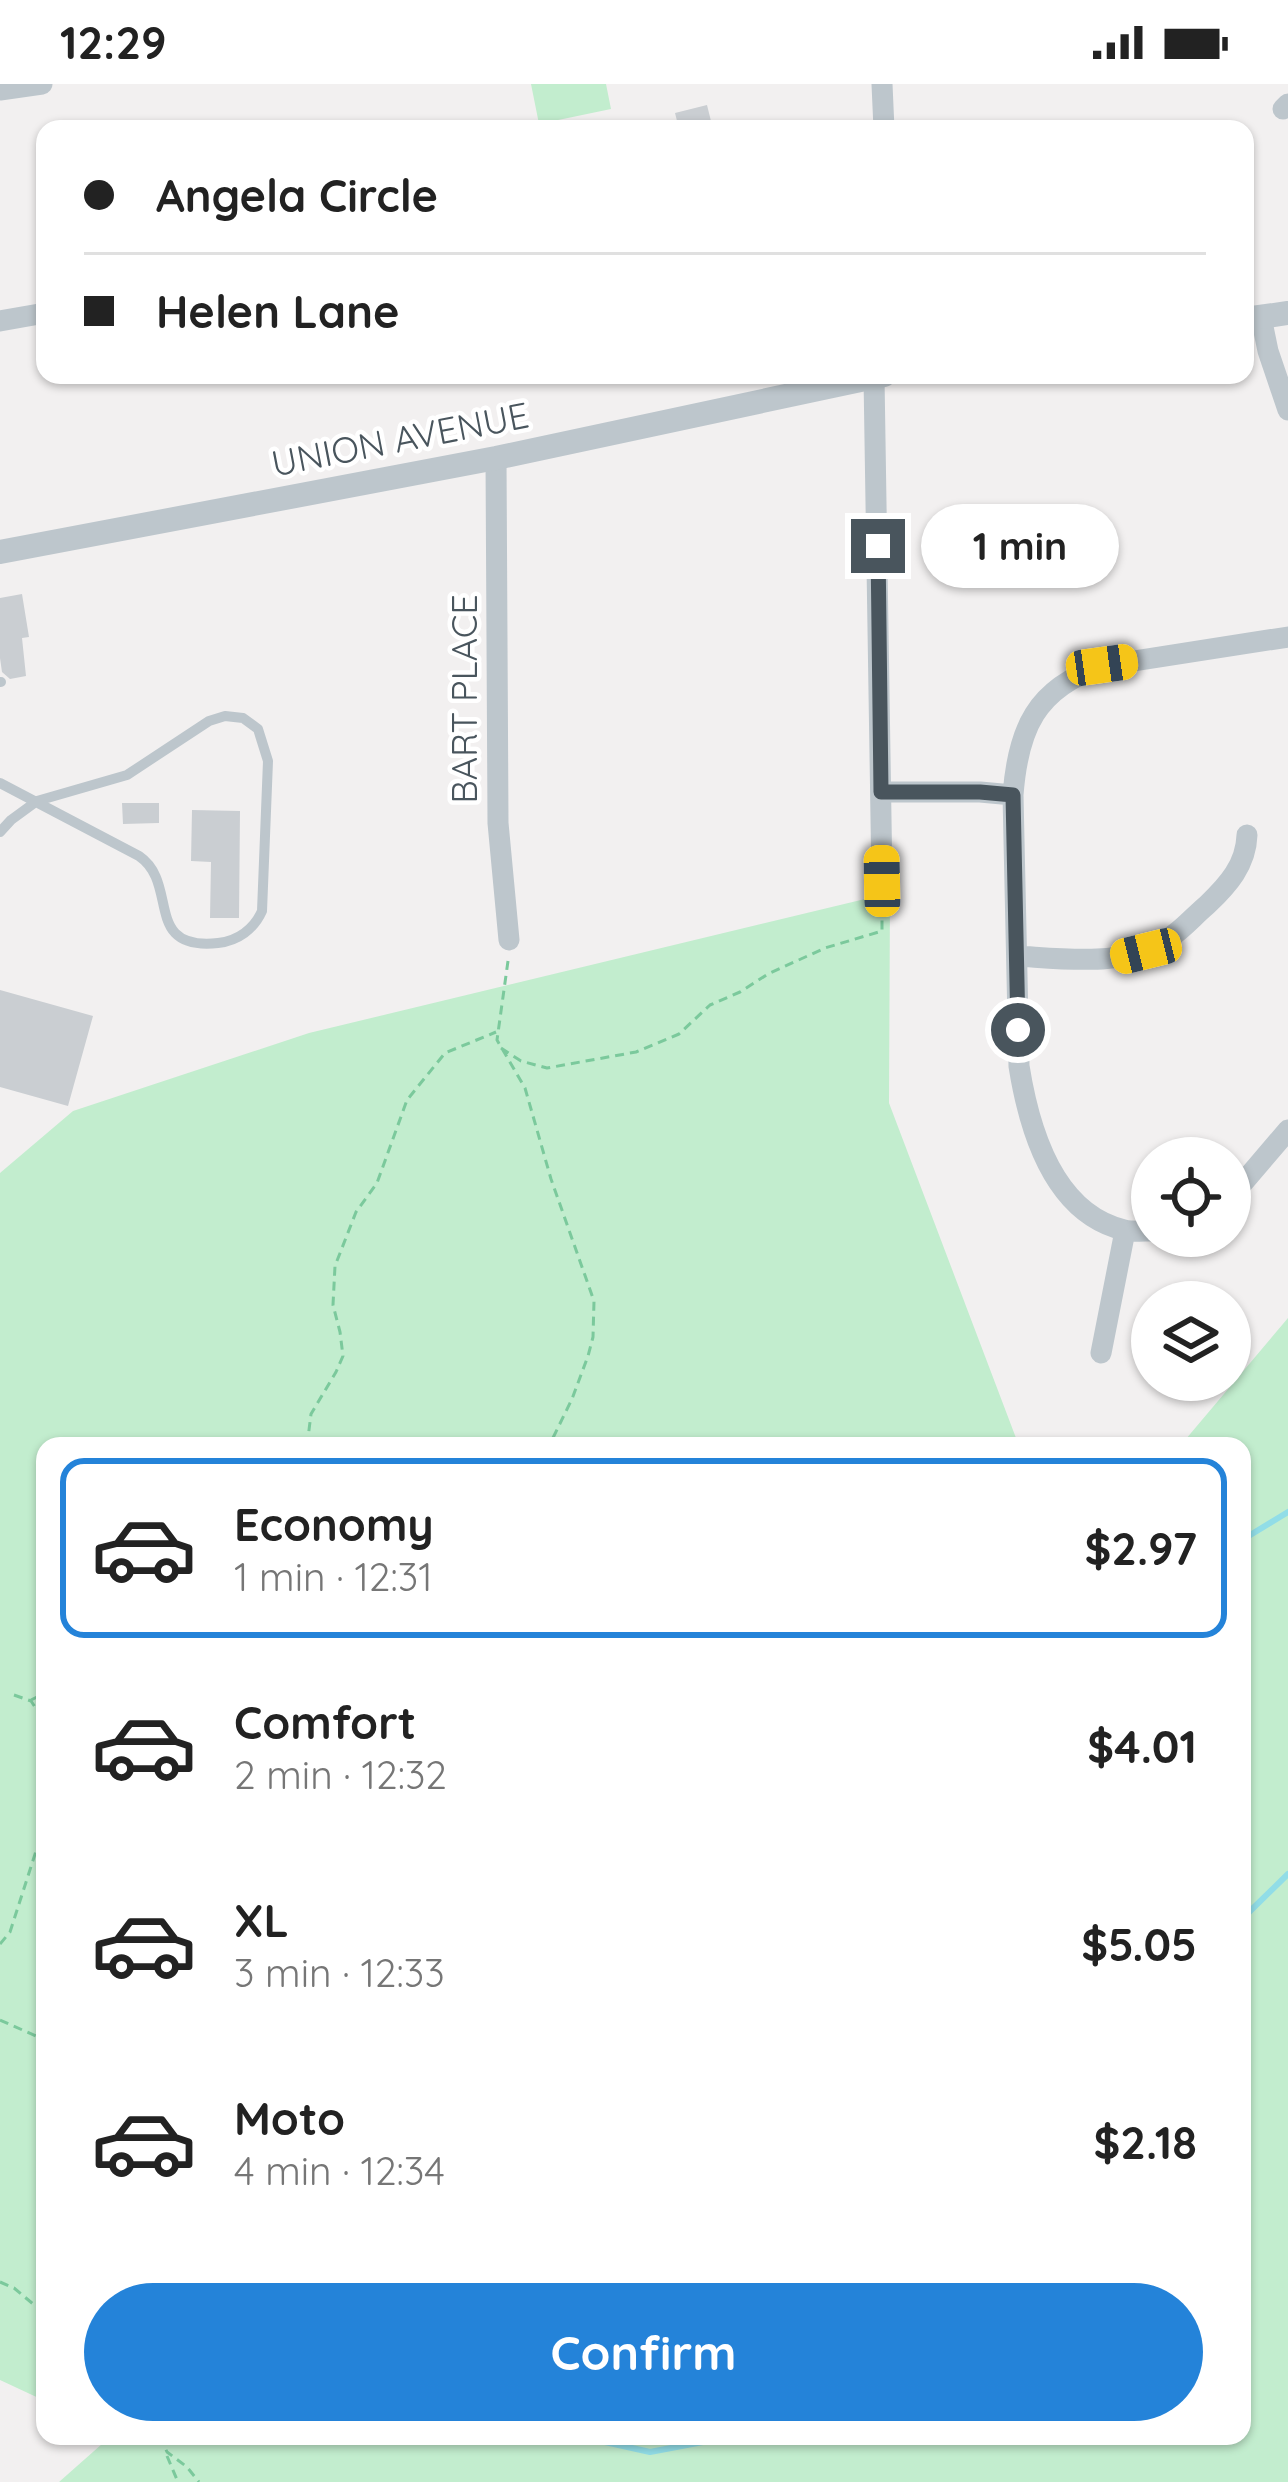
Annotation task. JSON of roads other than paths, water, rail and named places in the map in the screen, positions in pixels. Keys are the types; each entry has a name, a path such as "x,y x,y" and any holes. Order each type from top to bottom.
{"street":[{"path":"0,90 42,84"},
{"path":"882,84 884,120"},
{"path":"1254,318 1288,313"},
{"path":"0,321 36,315"},
{"path":"1254,320 1288,410"},
{"name":"UNION AVENUE","path":"0,552 496,458 837,384"},
{"path":"874,384 882,881"},
{"name":"BART PLACE","path":"496,458 498,824 509,940"},
{"path":"1131,1231 1083,1210 1065,1191 1048,1167 1024,1100 1019,1066 1015,763 1025,728 1044,700 1079,673 1102,665 1288,637"},
{"path":"881,792 1013,795"},
{"path":"1018,956 1122,957 1168,940 1226,887 1246,852 1247,835"},
{"path":"1251,1173 1288,1130"},
{"path":"1101,1353 1125,1231"}],"lane":[{"path":"0,783 37,801 147,861 159,886 168,925 182,939 206,944 231,941 259,919 268,761 262,738 250,722 225,716 208,721 127,775 37,801 0,832"}],"waterway":[{"path":"1251,1535 1288,1512"},
{"path":"1251,1910 1288,1874"},
{"path":"618,2445 650,2452 687,2445"}]}
